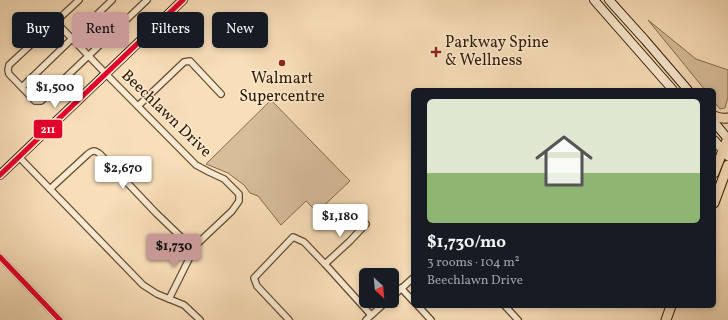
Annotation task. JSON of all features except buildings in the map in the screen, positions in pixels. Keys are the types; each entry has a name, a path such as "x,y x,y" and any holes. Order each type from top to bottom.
{"main road":[{"path":"0,175 183,0"},
{"path":"594,0 671,88"},
{"path":"609,0 686,88"},
{"path":"716,117 728,118"},
{"path":"716,124 728,138 725,153 716,169"},
{"path":"716,142 725,153"},
{"path":"716,199 725,182 728,165"},
{"path":"666,320 670,308"}],"street":[{"path":"64,14 79,0"},
{"path":"100,12 112,0"},
{"path":"28,48 9,65 8,70 9,74 35,101 40,101 147,0"},
{"name":"Beechlawn Drive","path":"64,30 72,39"},
{"path":"22,87 72,39"},
{"name":"Beechlawn Drive","path":"81,48 196,165 224,179 239,194 240,201 232,212 196,245 170,299"},
{"path":"138,106 184,62 190,61 220,94"},
{"path":"50,189 88,154 92,151 96,151 182,238 196,245"},
{"path":"19,157 143,285 156,294 184,305 200,320"},
{"path":"325,264 366,224"},
{"path":"289,320 257,286 254,278 293,237 304,242 371,315"},
{"path":"0,257 60,320"},
{"path":"411,280 401,288 411,299"},
{"path":"366,320 379,308"},
{"path":"420,308 430,320"},
{"path":"507,308 518,320"}],"shaded area":[{"path":"648,20 696,59 728,70 728,97 725,108 720,109 716,104 716,88 703,88"},
{"path":"271,100 350,181 317,212 306,201 281,225 258,196 250,193 244,185 228,173 206,164"}],"transit line":[{"name":"211","path":"0,175 183,0"},
{"name":"211","path":"0,257 60,320"}],"place":[{"name":"Parkway Spine & Wellness","path":"436,52"},
{"name":"Walmart Supercentre","path":"282,63"}]}
